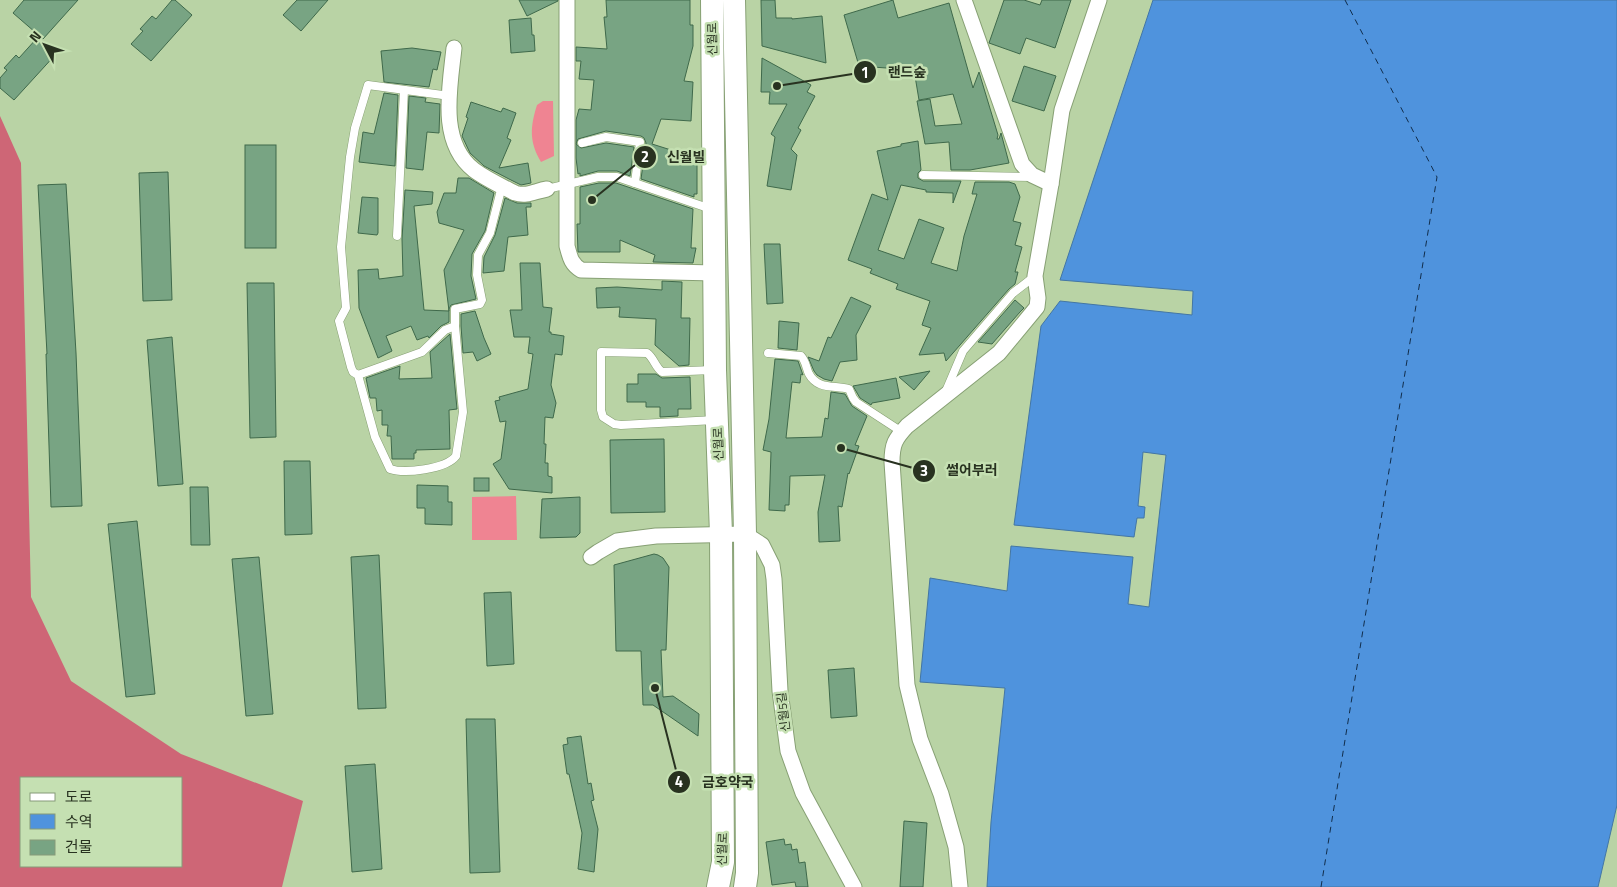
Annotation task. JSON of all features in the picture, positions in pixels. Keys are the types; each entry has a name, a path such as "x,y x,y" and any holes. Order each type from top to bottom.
{"street":[{"path":"567,0 567,246 574,266 581,270 715,273"},
{"name":"신월로","path":"712,0 715,370 721,534 723,862 718,887"},
{"name":"신월로","path":"734,0 745,534 748,873 745,887"},
{"path":"964,0 1018,155 1027,170 1035,177 1051,184"},
{"path":"960,887 956,847 941,794 920,739 907,685 892,462 893,446 895,440 902,432 999,353 1037,307 1038,298 1035,276 1062,110 1099,0"},
{"path":"454,48 450,96 450,129 456,147 474,170 502,186 522,195 547,189"},
{"path":"591,558 617,541 745,534"},
{"name":"신월5길","path":"745,534 762,545 772,565 780,691 788,751 803,793 854,887"}],"lane":[{"path":"450,96 368,85 355,128 350,157 341,247 346,308 339,320 351,367 353,372 358,375 375,437 390,469 401,471 424,469 450,462 456,456 463,412 455,309 478,305 481,302 477,274 478,255 490,233 502,186"},
{"path":"397,236 404,90"},
{"path":"582,143 606,137 640,142 636,183"},
{"path":"923,175 1035,177"},
{"path":"547,189 610,176 636,183 715,211"},
{"path":"944,397 963,351 1012,294 1035,276"},
{"path":"358,375 422,352 445,330 455,326"},
{"path":"715,370 662,372 647,353 601,352 600,410 603,417 608,421 621,425 718,420"},
{"path":"768,353 801,356 817,383 823,386 849,389 853,400 902,432"}],"shaded area":[{"path":"543,101 553,101 554,156 541,162 534,148 532,127 537,105"},
{"path":"0,116 21,163 31,597 71,681 181,754 303,801 282,887 0,887"},
{"path":"516,496 517,540 472,540 472,497"}],"water":[{"path":"1153,0 1617,0 1617,805 1598,887 987,887 991,822 1005,688 920,682 930,578 1007,591 1011,546 1133,557 1128,604 1149,607 1166,455 1143,452 1138,506 1145,507 1144,518 1137,518 1134,537 1014,525 1041,326 1060,301 1192,315 1193,291 1060,280"}],"building":[{"path":"24,0 78,0 43,39 13,13"},
{"path":"172,0 175,0 192,15 151,61 131,44 143,31 140,29 152,16 156,19"},
{"path":"297,0 328,0 301,31 283,15"},
{"path":"519,0 558,0 558,1 527,16"},
{"path":"606,0 690,0 690,25 693,25 693,46 684,81 693,82 691,121 661,119 652,144 671,150 670,153 697,161 697,194 694,194 694,197 641,179 646,143 641,136 606,131 578,139 576,144 576,120 579,109 591,110 594,80 579,79 581,61 576,61 576,47 607,49 604,17 607,17"},
{"path":"761,0 775,0 776,18 792,19 822,16 826,63 762,46"},
{"path":"893,0 898,18 949,3 973,88 979,72 998,135 997,139 999,139 1001,133 1009,163 970,170 951,170 949,142 925,144 917,101 930,99 935,126 962,124 953,94 919,100 914,70 859,66 844,15"},
{"path":"1004,0 1024,0 1040,5 1042,0 1071,0 1055,48 1026,38 1020,54 989,43"},
{"path":"531,18 535,51 511,53 509,20"},
{"path":"37,38 56,54 14,100 0,88 0,78 7,70 4,68 16,55 19,58"},
{"path":"412,48 441,52 437,70 433,69 429,87 384,82 381,51"},
{"path":"762,58 811,85 807,92 815,96 798,128 801,130 791,149 797,155 791,190 767,186 775,137 771,134 787,104 769,104 770,92 761,92"},
{"path":"1024,66 1056,76 1044,111 1012,101"},
{"path":"384,93 398,95 395,166 359,162 363,132 374,134"},
{"path":"409,96 426,98 425,102 440,104 439,133 427,132 423,170 406,168"},
{"path":"471,102 501,112 503,108 516,113 507,138 511,140 499,168 528,163 531,183 521,185 484,166 470,153 462,136"},
{"path":"918,141 921,170 918,173 918,178 923,181 961,181 953,203 953,193 926,192 926,190 901,185 878,250 904,259 919,219 944,228 931,263 957,271 964,236 977,194 972,194 975,182 1009,182 1015,184 1020,197 1013,221 1021,223 1015,245 1022,247 1015,272 1018,272 1015,284 946,361 944,353 919,355 931,328 922,325 930,301 896,289 898,284 870,273 872,269 848,260 872,194 888,200 877,151"},
{"path":"606,143 634,147 630,176 617,171 598,171 580,176 580,173 578,174 576,158 576,144 581,148"},
{"path":"245,145 276,145 276,248 245,248"},
{"path":"168,172 172,300 143,301 139,173"},
{"path":"458,178 469,178 494,193 485,231 472,254 471,276 476,299 451,305 449,311 444,270 464,230 439,223 437,212 444,193 456,193"},
{"path":"599,183 616,183 693,209 691,248 696,248 693,263 653,262 655,255 620,240 620,252 578,252 577,224 580,224 580,187"},
{"path":"66,184 76,353 82,506 51,507 47,354 38,185"},
{"path":"405,190 433,192 432,204 414,206 424,310 449,311 449,322 441,326 429,338 428,336 417,340 411,326 386,336 392,351 378,358 359,308 358,270 378,269 379,279 403,276 402,239"},
{"path":"362,197 378,198 377,235 358,233"},
{"path":"505,198 517,203 531,203 531,207 526,207 528,235 508,237 504,271 483,273 484,257 495,235"},
{"path":"764,244 780,244 783,303 767,304"},
{"path":"520,263 540,263 543,307 552,308 549,332 564,336 562,355 555,354 551,385 556,403 553,418 545,417 545,463 548,463 548,476 552,477 552,493 509,489 493,464 501,459 506,421 500,422 495,401 500,400 499,397 528,389 533,354 528,353 530,337 514,337 510,310 522,310"},
{"path":"662,281 682,282 681,318 690,318 689,365 679,366 655,345 656,319 619,317 620,307 597,308 596,288 617,287 662,290"},
{"path":"247,283 274,283 276,437 250,438"},
{"path":"851,297 871,306 856,335 857,360 840,362 832,381 824,379 814,371 808,357 819,361 828,337 831,338"},
{"path":"1015,300 1024,308 992,344 978,342"},
{"path":"475,311 491,354 477,361 473,352 463,353 461,326 461,314"},
{"path":"779,321 799,323 797,350 778,348"},
{"path":"450,334 457,409 449,410 450,449 416,450 414,459 392,459 391,436 387,436 388,425 382,425 382,410 377,411 376,398 370,398 366,378 400,366 399,379 432,378 430,352"},
{"path":"172,337 183,484 158,486 147,340"},
{"path":"775,359 798,361 803,375 801,374 800,383 792,382 786,438 822,437 825,418 828,419 831,392 845,394 852,406 867,416 855,445 859,446 848,473 842,507 838,506 840,541 819,542 818,512 825,475 790,476 789,505 785,505 785,511 769,510 771,452 763,450 769,419"},
{"path":"930,371 914,390 899,377"},
{"path":"638,374 656,374 662,378 690,377 691,409 678,409 678,416 660,417 660,407 646,407 646,402 627,402 627,384 638,384"},
{"path":"896,378 900,398 872,403 871,405 860,398 853,386"},
{"path":"664,439 665,512 611,513 610,440"},
{"path":"284,461 310,461 312,534 285,535"},
{"path":"474,478 489,478 489,491 474,491"},
{"path":"417,485 448,486 448,502 452,502 452,525 425,524 425,508 417,508"},
{"path":"190,487 208,487 210,545 191,545"},
{"path":"580,497 580,533 576,537 540,538 542,499"},
{"path":"137,521 155,694 126,697 108,524"},
{"path":"654,554 663,558 669,567 666,650 661,650 663,697 673,696 699,714 698,736 653,705 643,705 641,651 616,651 614,565"},
{"path":"379,555 386,708 358,709 351,557"},
{"path":"259,557 273,714 246,716 232,559"},
{"path":"511,592 514,664 487,666 484,593"},
{"path":"854,668 857,716 831,718 828,670"},
{"path":"466,719 495,719 500,872 470,873"},
{"path":"581,736 588,784 591,783 594,800 591,801 598,829 594,872 578,869 582,833 569,774 567,774 563,745 568,744 567,738"},
{"path":"375,764 382,869 352,872 345,766"},
{"path":"904,821 927,823 923,887 900,887"},
{"path":"784,839 785,845 791,844 792,850 797,849 799,863 805,862 808,887 796,887 795,882 772,885 766,842"}],"ferry route":[{"path":"1321,887 1437,177 1345,0"}],"place":[{"name":"랜드숲","path":"777,86"},
{"name":"신월빌","path":"592,200"},
{"name":"썰어부러","path":"841,448"},
{"name":"금호약국","path":"655,688"}]}
